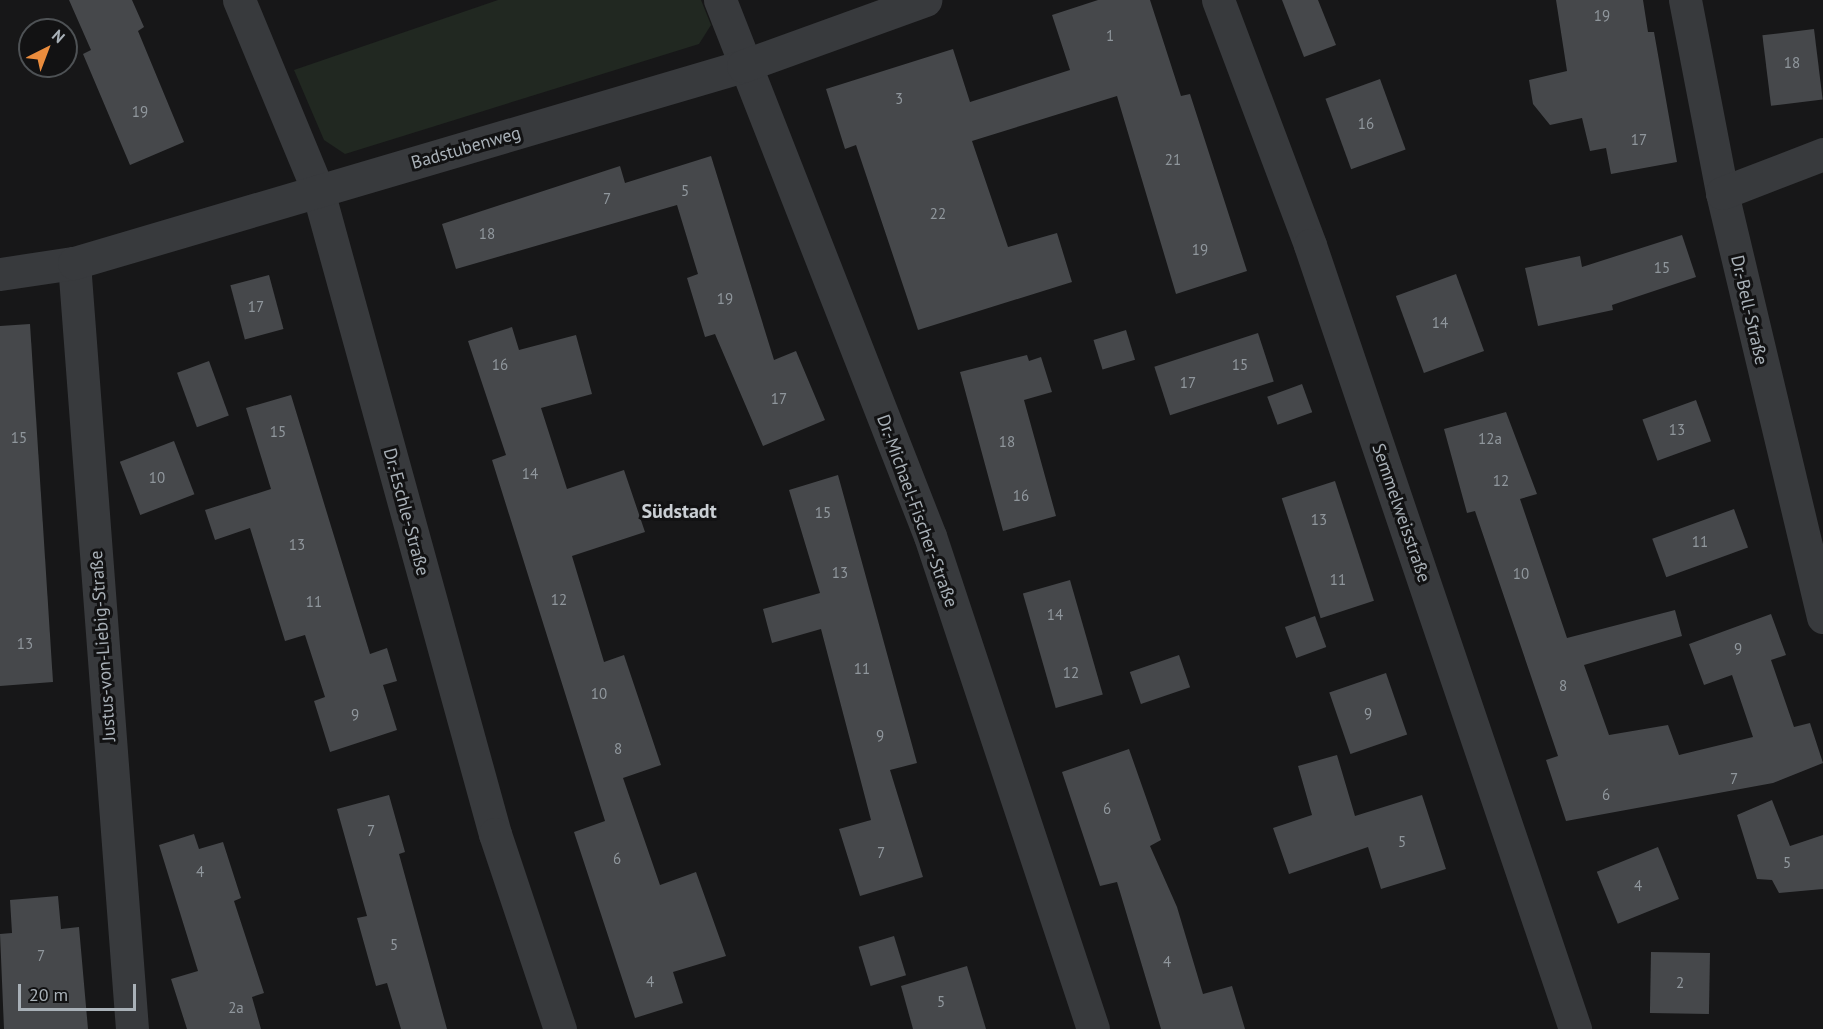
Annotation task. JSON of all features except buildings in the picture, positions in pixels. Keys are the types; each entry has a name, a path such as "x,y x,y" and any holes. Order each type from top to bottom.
{"street":[{"name":"Dr.-Eschle-Straße","path":"238,0 318,192 495,834 560,1029"},
{"name":"Dr.-Michael-Fischer-Straße","path":"720,0 743,66 930,536 1093,1029"},
{"name":"Badstubenweg","path":"0,274 74,263 318,192 743,66 925,0"},
{"name":"Semmelweisstraße","path":"1218,0 1310,245 1575,1029"},
{"name":"Dr.-Bell-Straße","path":"1684,0 1722,193 1823,617"},
{"path":"1722,193 1823,154"},
{"name":"Justus-von-Liebig-Straße","path":"74,263 132,1029"}],"shaded area":[{"path":"498,0 701,0 711,25 699,44 345,154 324,140 294,70"}],"district":[{"name":"Südstadt","path":"679,511"}]}
